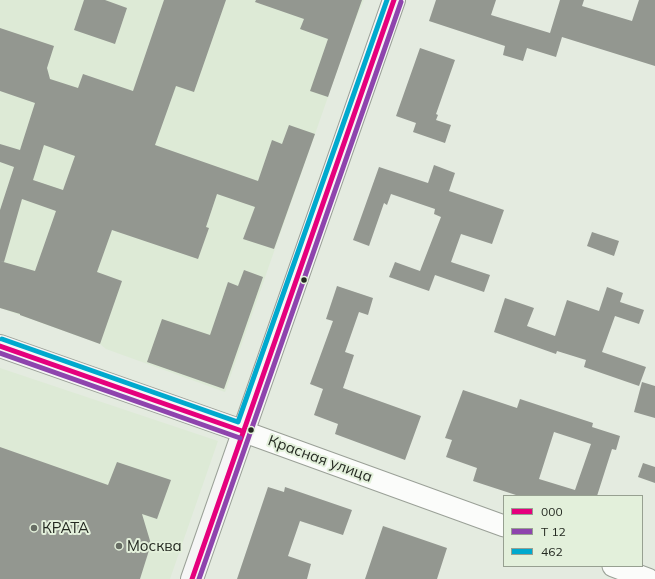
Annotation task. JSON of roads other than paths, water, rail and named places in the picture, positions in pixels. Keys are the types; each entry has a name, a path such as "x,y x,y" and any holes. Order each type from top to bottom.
{"main road":[{"path":"192,579 242,431 394,0"},
{"name":"Красная улица","path":"0,346 242,431"}],"street":[{"name":"Красная улица","path":"242,431 503,526"},
{"path":"616,567 648,579"}],"place":[{"name":"КРАТА","path":"34,528"},
{"name":"Москва","path":"119,546"}]}
